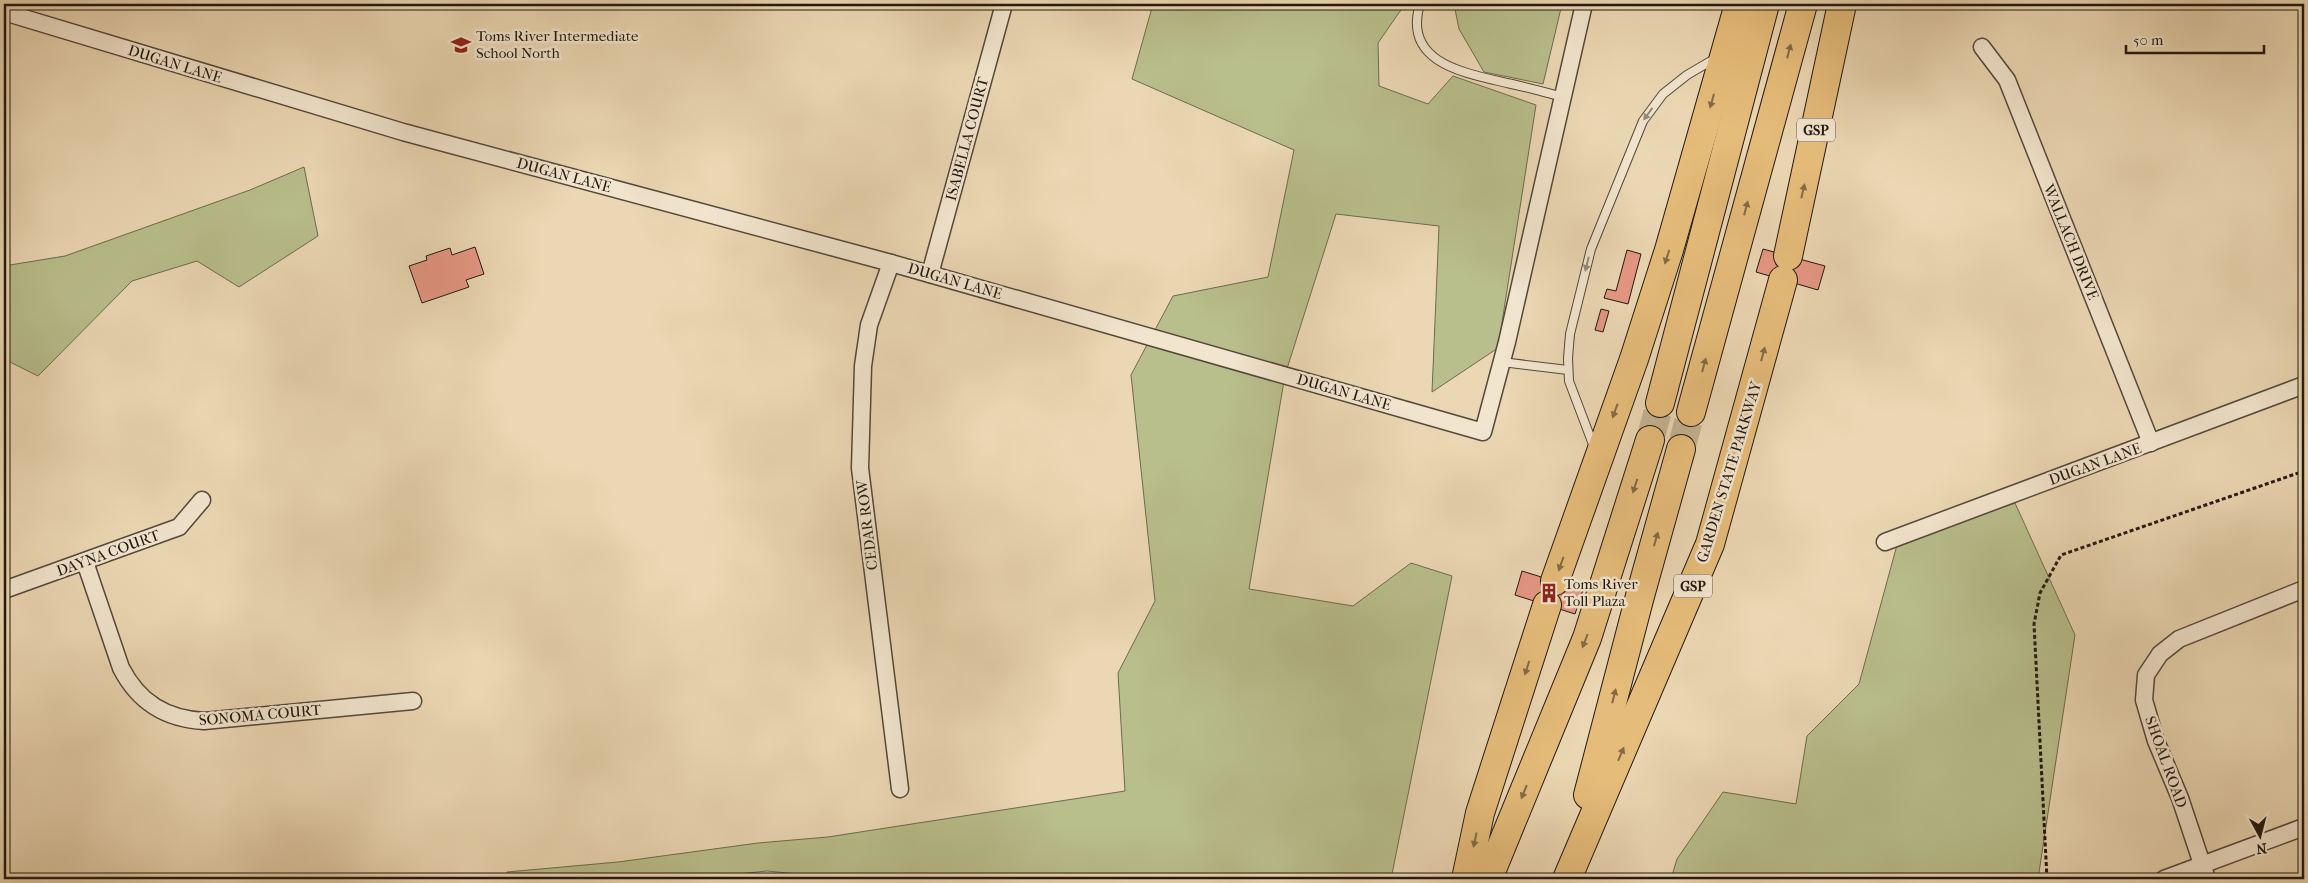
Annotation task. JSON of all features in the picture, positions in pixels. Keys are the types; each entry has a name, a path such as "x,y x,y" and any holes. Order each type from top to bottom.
{"highway":[{"path":"1466,879 1480,813 1551,593 1599,459 1669,250 1739,4"},
{"path":"1660,403 1765,4"},
{"path":"1691,412 1803,4"},
{"name":"GARDEN STATE PARKWAY","path":"1567,879 1710,544 1785,268 1842,4"},
{"path":"1488,879 1586,638 1650,440"},
{"path":"1567,879 1640,596 1681,449"}],"street":[{"name":"ISABELLA COURT","path":"930,274 1004,4"},
{"name":"DUGAN LANE","path":"4,12 403,132 891,263 1483,432 1502,362 1584,4"},
{"name":"WALLACH DRIVE","path":"1982,47 2007,80 2151,443"},
{"name":"CEDAR ROW","path":"891,263 869,325 863,366 860,468 900,789"},
{"name":"DUGAN LANE","path":"1885,542 2304,384"},
{"name":"DAYNA COURT","path":"4,590 179,527 202,500"},
{"name":"SONOMA COURT","path":"85,562 122,668 130,684 145,700 163,712 183,720 204,721 413,701"},
{"name":"SHOAL ROAD","path":"2207,879 2180,798 2156,741 2144,700 2146,675 2160,654 2179,639 2304,589"},
{"path":"2164,879 2304,827"}],"lane":[{"path":"1420,4 1416,27 1420,39 1434,58 1447,66 1466,73 1563,97"},
{"path":"1599,459 1569,381 1568,370 1570,334 1591,249 1643,121 1663,94 1686,75 1726,51"},
{"path":"1502,362 1568,370"}],"path":[{"path":"2047,879 2034,624 2040,593 2061,555 2304,471"}],"green space":[{"path":"1153,4 1405,4 1378,43 1379,86 1428,104 1453,76 1536,105 1498,348 1432,392 1439,226 1336,214 1285,375 1249,589 1353,606 1411,563 1452,576 1391,879 1182,879 1182,875 1083,876 1077,879 850,879 767,871 690,879 509,879 507,872 618,862 758,843 828,837 1125,791 1118,673 1155,601 1131,375 1173,296 1268,277 1294,150 1132,79"},
{"path":"1454,4 1562,4 1543,84 1484,72 1459,29"},
{"path":"304,167 318,236 239,287 197,261 132,281 38,376 4,359 4,266 65,256 250,190"},
{"path":"2015,503 2075,635 2038,879 1671,879 1677,859 1723,792 1796,804 1807,736 1859,684 1897,545"}],"building":[{"path":"475,247 484,274 466,280 469,287 422,303 409,266 427,260 426,256 450,248 452,255"},
{"path":"1763,249 1825,266 1818,290 1756,272"},
{"path":"1627,250 1641,254 1628,304 1604,298 1607,289 1616,291"},
{"path":"1601,309 1609,311 1603,332 1595,330"},
{"name":"Toms River Toll Plaza","path":"1522,571 1583,590 1575,614 1515,595"}],"tunnel":[{"path":"1650,440 1660,403"},
{"path":"1681,449 1691,412"}],"place":[{"name":"Toms River Intermediate School North","path":"461,45"},
{"name":"Toms River Toll Plaza","path":"1549,593"}]}
